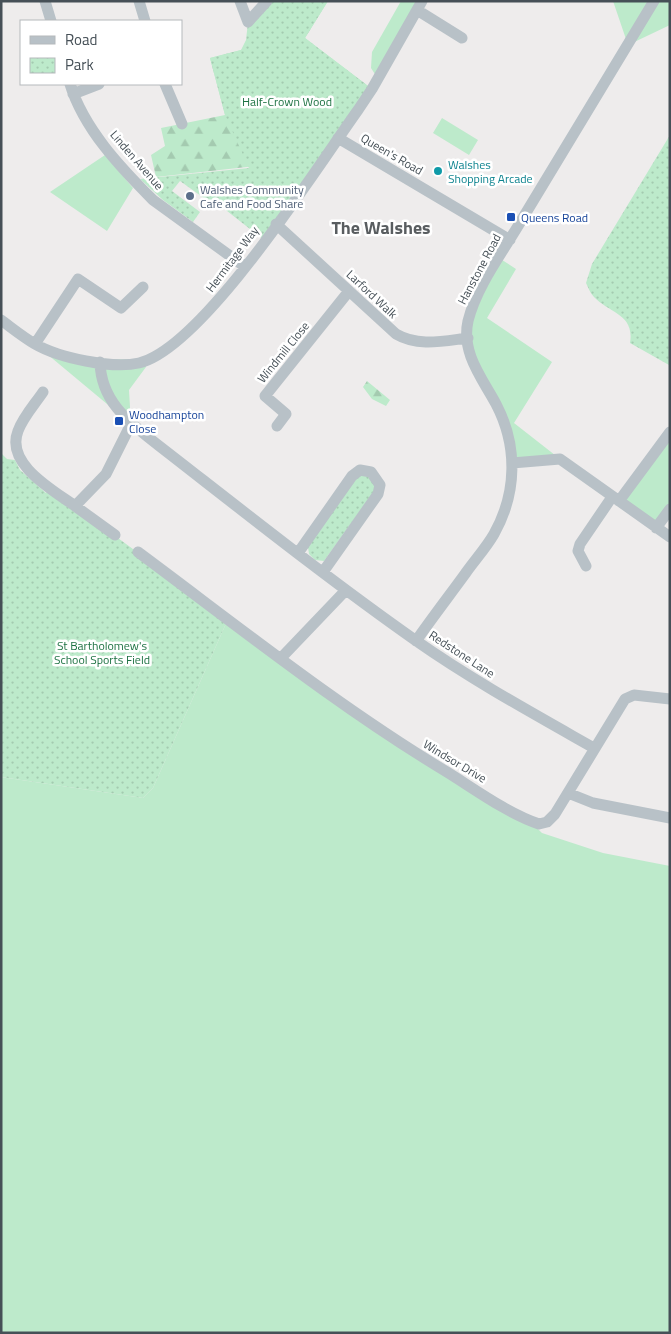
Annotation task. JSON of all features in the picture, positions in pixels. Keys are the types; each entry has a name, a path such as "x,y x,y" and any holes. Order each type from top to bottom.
{"street":[{"path":"45,1 51,20"},
{"path":"139,1 145,20"},
{"path":"240,1 248,22 267,1"},
{"name":"Hanstone Road","path":"416,641 494,534 509,498 512,463 506,428 496,403 477,371 468,338 468,322 472,310 510,240 654,1"},
{"name":"Hermitage Way","path":"35,344 72,358 100,362 141,362 164,349 193,328 208,313 276,224 372,89 420,6 462,38"},
{"name":"Linden Avenue","path":"94,85 72,89 87,123 153,200 244,266"},
{"path":"166,85 182,124"},
{"name":"Queen's Road","path":"338,138 510,240"},
{"name":"Larford Walk","path":"276,224 386,328 403,338 429,343 468,338"},
{"path":"1,320 35,344 78,279 121,308 143,287"},
{"name":"Windmill Close","path":"277,426 286,414 265,396 349,291"},
{"name":"Redstone Lane","path":"100,362 100,374 109,399 131,424 346,590 416,641 484,684 594,748"},
{"path":"43,392 18,430 15,441 18,454 38,478 115,535"},
{"path":"75,506 106,474 131,424"},
{"path":"586,566 578,551 580,544 670,432"},
{"path":"512,463 560,459 670,537"},
{"path":"298,553 352,476 360,470 371,472 380,485 378,494 323,572"},
{"path":"656,528 670,509"},
{"name":"Windsor Drive","path":"138,552 412,752 530,821 539,824 546,822 555,814 626,699 634,695 670,699"},
{"path":"281,658 346,590"},
{"path":"568,793 593,802 670,818"}],"green space":[{"name":"Half-Crown Wood","path":"267,1 328,1 305,38 372,89 264,240 222,207 208,201 180,181 172,191 200,212 193,222 163,200 140,179 249,168 225,115 210,58 241,50 246,40 248,22"},
{"name":"Half-Crown Wood","path":"328,1 305,38 372,89 301,161 156,177 151,155 165,146 161,128 225,115 210,58 241,50"},
{"path":"401,1 422,1 378,79 371,68 372,52"},
{"path":"613,1 670,1 670,25 628,45"},
{"path":"442,118 478,140 469,155 433,133"},
{"path":"670,135 669,365 630,343 631,333 625,320 594,297 586,283 592,264"},
{"path":"105,155 133,188 107,231 50,192"},
{"path":"499,258 516,269 487,318 552,362 514,423 560,459 512,463 510,445 468,338 467,331"},
{"path":"35,344 72,358 146,360 146,367 129,390 131,424"},
{"path":"367,381 390,400 386,406 372,399 363,387"},
{"path":"670,432 670,509 656,528 619,501"},
{"name":"St Bartholomew's School Sports Field","path":"1,453 7,459 15,460 20,470 46,493 50,488 228,619 153,788 143,798 1,777"},
{"path":"363,474 374,480 375,490 324,561 315,560 309,554 308,547 355,479"},
{"path":"228,619 362,717 530,821 542,833 603,853 670,866 670,1333 1,1333 1,777 143,798 153,788"}],"place":[{"name":"Walshes Shopping Arcade","path":"438,171"},
{"name":"Walshes Community Cafe and Food Share","path":"190,196"},
{"name":"Queens Road","path":"511,217"},
{"name":"Woodhampton Close","path":"119,421"}],"district":[{"name":"The Walshes","path":"381,227"}]}
